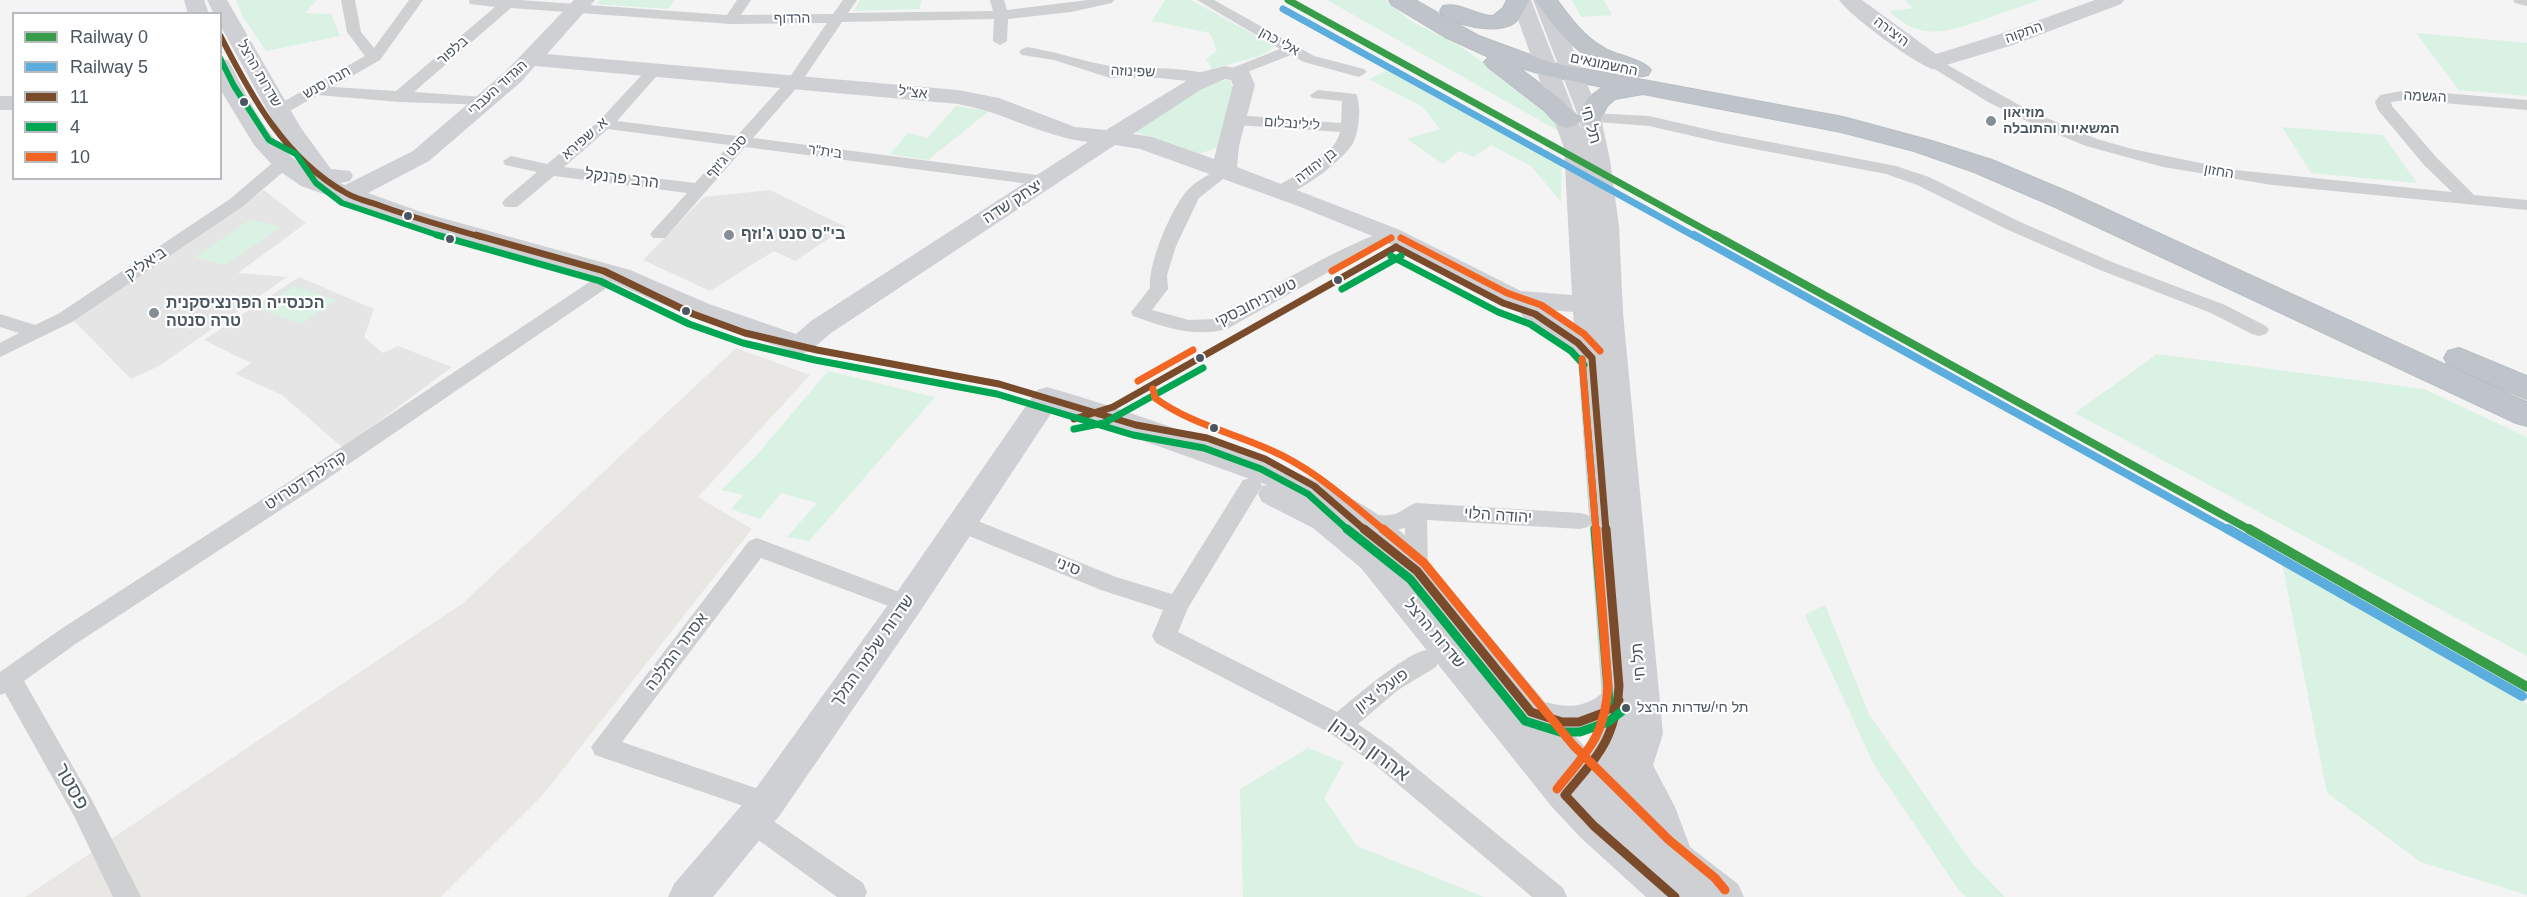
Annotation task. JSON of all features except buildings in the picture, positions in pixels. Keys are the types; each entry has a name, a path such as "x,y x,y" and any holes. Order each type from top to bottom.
{"highway":[{"path":"1400,0 1441,12 1493,22 1502,21 1513,14 1520,0"},
{"path":"1544,0 1567,32 1590,51 1672,86"},
{"path":"1441,12 1487,49 1672,86 1862,130 1923,146 1983,166 2064,200 2527,415"},
{"path":"1441,12 1554,106 1578,119 1606,93 1619,88 1672,86 1848,110 1932,131 1996,153 2079,187 2527,388"}],"street":[{"name":"שדרות הרצל","path":"217,0 290,130 324,176"},
{"path":"348,0 352,28 359,45 375,57 416,0"},
{"name":"הרדוף","path":"476,0 507,4 580,5 731,20 1001,15 1060,10 1107,0"},
{"path":"731,20 744,0"},
{"name":"סנט ג'וזף","path":"659,234 795,81 850,0"},
{"path":"998,0 1001,15 1000,41"},
{"name":"אלי כהן","path":"1204,0 1309,59 1359,72"},
{"path":"1520,0 1556,63"},
{"path":"1544,0 1556,63"},
{"name":"היצירה","path":"1849,0 1927,58"},
{"name":"התקוה","path":"1927,58 1962,42 2082,0"},
{"name":"התקוה","path":"1927,58 2005,40 2114,0"},
{"path":"2520,0 2527,2"},
{"name":"בלפור","path":"399,98 507,4"},
{"name":"הגדוד העברי","path":"347,194 421,156 514,76 539,59 580,5"},
{"path":"1888,31 1931,42 1962,42"},
{"name":"יצחק שדה","path":"800,345 821,327 1108,138 1206,78 1240,72 1291,49"},
{"name":"שפינוזה","path":"1027,52 1056,56 1110,72 1160,72 1206,78"},
{"name":"חנה סנש","path":"280,111 375,57"},
{"name":"החזון","path":"1927,58 1984,94 2058,130 2136,155 2272,180 2527,205"},
{"name":"אצ\"ל","path":"539,59 795,81 991,103 1071,133 1144,142 1280,192 1300,206 1384,237 1515,299 1594,313"},
{"name":"תל חי","path":"1556,63 1578,119 1599,160 1606,226 1594,313 1592,358 1619,700 1616,730 1584,786"},
{"name":"א. שפירא","path":"511,203 605,124 654,70"},
{"path":"1224,172 1227,146 1244,85 1240,72"},
{"name":"שדרות הרצל","path":"222,73 227,94 267,145 283,163 310,181 426,221 604,271 699,310 800,345"},
{"path":"227,94 263,82"},
{"path":"315,90 399,98 484,102"},
{"name":"בן יהודה","path":"1280,192 1334,155 1344,143 1349,128 1350,97 1318,95"},
{"name":"הגשמה","path":"2469,199 2430,161 2384,107 2383,102 2386,98 2407,95 2527,105"},
{"path":"1578,119 1649,121 1901,174 1923,181 2064,248 2218,309 2259,330"},
{"name":"לילינבלום","path":"1236,120 1349,128"},
{"name":"בית\"ר","path":"605,124 1045,181"},
{"path":"1192,159 1214,156 1227,146"},
{"name":"הרב פרנקל","path":"511,161 550,170 699,189"},
{"path":"2394,192 2415,190 2432,183 2435,179 2430,161"},
{"name":"ביאליק","path":"0,351 80,309 227,209 283,163"},
{"name":"הגדוד העברי","path":"324,176 365,175 403,167"},
{"name":"טשרניחובסקי","path":"1224,172 1192,195 1167,246 1158,274 1158,289 1140,312 1188,328 1220,324 1384,237"},
{"name":"אצ\"ל","path":"1384,237 1503,303 1535,314 1594,313"},
{"name":"קהילת דטרויט","path":"5,682 69,636 300,486 598,285 603,279 604,271"},
{"name":"תל חי","path":"1584,786 1617,784 1634,766 1641,753 1645,734 1594,313"},
{"path":"1535,314 1566,333 1592,358"},
{"path":"0,320 37,333"},
{"name":"שדרות הרצל","path":"1043,403 1287,500 1324,520 1372,559 1584,786 1724,897"},
{"name":"שדרות הרצל","path":"1043,403 1128,423 1308,489 1340,503 1365,520 1394,544 1531,712 1584,786 1610,841 1675,897"},
{"name":"שדרות שלמה המלך","path":"688,897 760,812 907,604 960,522 1043,403"},
{"path":"1177,605 1251,486"},
{"path":"1416,511 1416,572"},
{"name":"יהודה הלוי","path":"1365,520 1382,524 1399,522 1416,511 1580,521"},
{"name":"סיני","path":"960,522 1109,584 1177,605"},
{"name":"אסתר המלכה","path":"760,812 604,747 757,547 907,604"},
{"name":"אהרון הכהן","path":"1177,605 1164,636 1339,724 1383,756 1553,897"},
{"name":"פועלי ציון","path":"1339,724 1389,683 1427,660"},
{"name":"פסטר","path":"5,682 83,808 127,897"},
{"path":"1531,712 1562,722 1579,722 1596,716 1619,700"},
{"path":"1634,766 1660,816 1675,860"},
{"path":"760,812 853,892"}],"shaded area":[{"path":"264,190 306,223 238,273 287,277 159,366 131,379 72,319"},
{"path":"770,190 846,227 795,261 774,251 710,291 643,260 704,197"},
{"path":"299,277 374,309 364,337 383,353 398,346 452,367 343,448 282,395 235,374 251,363 204,340"},
{"path":"736,348 810,375 698,497 752,529 542,796 441,897 25,897 463,603"}],"green space":[{"path":"236,0 317,0 305,13 331,14 340,36 266,51 243,17"},
{"path":"600,0 675,0 668,9 596,4"},
{"path":"860,0 922,0 919,9 854,11"},
{"path":"1165,0 1191,0 1271,44 1271,50 1259,56 1212,69 1206,59 1217,51 1210,33 1152,21"},
{"path":"1327,0 1386,0 1409,20 1458,45 1516,85 1556,119 1562,133"},
{"path":"1572,0 1604,0 1612,15 1581,17"},
{"path":"1904,0 2039,0 1959,28 1935,32 1912,27 1889,11 1913,8"},
{"path":"2416,33 2527,43 2527,96 2459,90"},
{"path":"1390,69 1562,165 1561,202 1531,166 1491,145 1474,157 1459,151 1443,164 1407,139 1440,129 1423,107 1369,79"},
{"path":"1229,79 1235,92 1219,147 1199,154 1130,130 1205,85"},
{"path":"956,106 989,111 928,160 890,154 908,133 927,138"},
{"path":"2282,127 2383,135 2417,183 2311,173"},
{"path":"251,219 281,227 225,265 195,257"},
{"path":"294,286 336,300 301,324 259,309"},
{"path":"2157,354 2424,389 2527,437 2527,656 2075,413"},
{"path":"828,371 935,397 809,541 787,537 817,503 781,493 760,519 731,509 743,495 721,490 756,456"},
{"path":"2282,563 2527,704 2527,895 2421,862 2327,793"},
{"path":"1825,605 1869,714 1971,862 2005,897 1966,897 1958,889 1874,765 1805,615"},
{"path":"1308,748 1344,762 1324,798 1357,846 1484,897 1243,897 1240,789"}],"rail line":[{"name":"0","path":"1288,0 2332,575 2527,687"},
{"name":"5","path":"1283,9 2327,584 2522,696"}],"transit line":[{"name":"11","path":"222,39 243,80 286,145 307,165 347,194 415,218 604,271 693,314 745,333 817,350 999,384 1136,425 1207,438 1265,459 1314,486 1353,521 1417,571 1531,712 1562,722 1579,722 1603,713 1619,700"},
{"name":"4","path":"222,62 234,86 269,140 296,154 316,183 342,203 412,228 600,281 689,324 743,343 815,360 997,394 1133,435 1204,448 1261,469 1308,494 1347,529 1410,579 1525,721 1560,732 1580,732 1608,722 1626,708"},
{"name":"10","path":"1332,271 1391,238"},
{"name":"10","path":"1401,238 1507,293 1541,305 1584,334 1600,351"},
{"name":"11","path":"1396,247 1503,303 1535,314 1578,343 1592,358"},
{"name":"11","path":"1074,419 1113,407 1396,247"},
{"name":"4","path":"1391,256 1498,312 1530,324 1571,351 1584,365"},
{"name":"4","path":"1342,289 1401,256"},
{"name":"10","path":"1138,381 1193,350"},
{"name":"11","path":"1592,358 1619,686 1618,706 1610,736 1604,747 1565,795 1594,826 1675,897"},
{"name":"4","path":"1582,359 1609,701"},
{"name":"10","path":"1557,789 1594,743 1600,732 1607,705 1608,686 1582,359"},
{"name":"4","path":"1074,429 1104,423 1203,368"},
{"name":"10","path":"1153,389 1155,398 1175,413 1269,449 1310,470 1424,563 1573,745 1669,840 1715,878 1725,890"}],"place":[{"name":"מוזיאון המשאיות והתובלה","path":"1991,121"},
{"name":"בי\"ס סנט ג'וזף","path":"729,235"},
{"name":"הכנסייה הפרנציסקנית טרה סנטה","path":"154,313"},
{"name":"תל חי/שדרות הרצל","path":"1626,708"}]}
